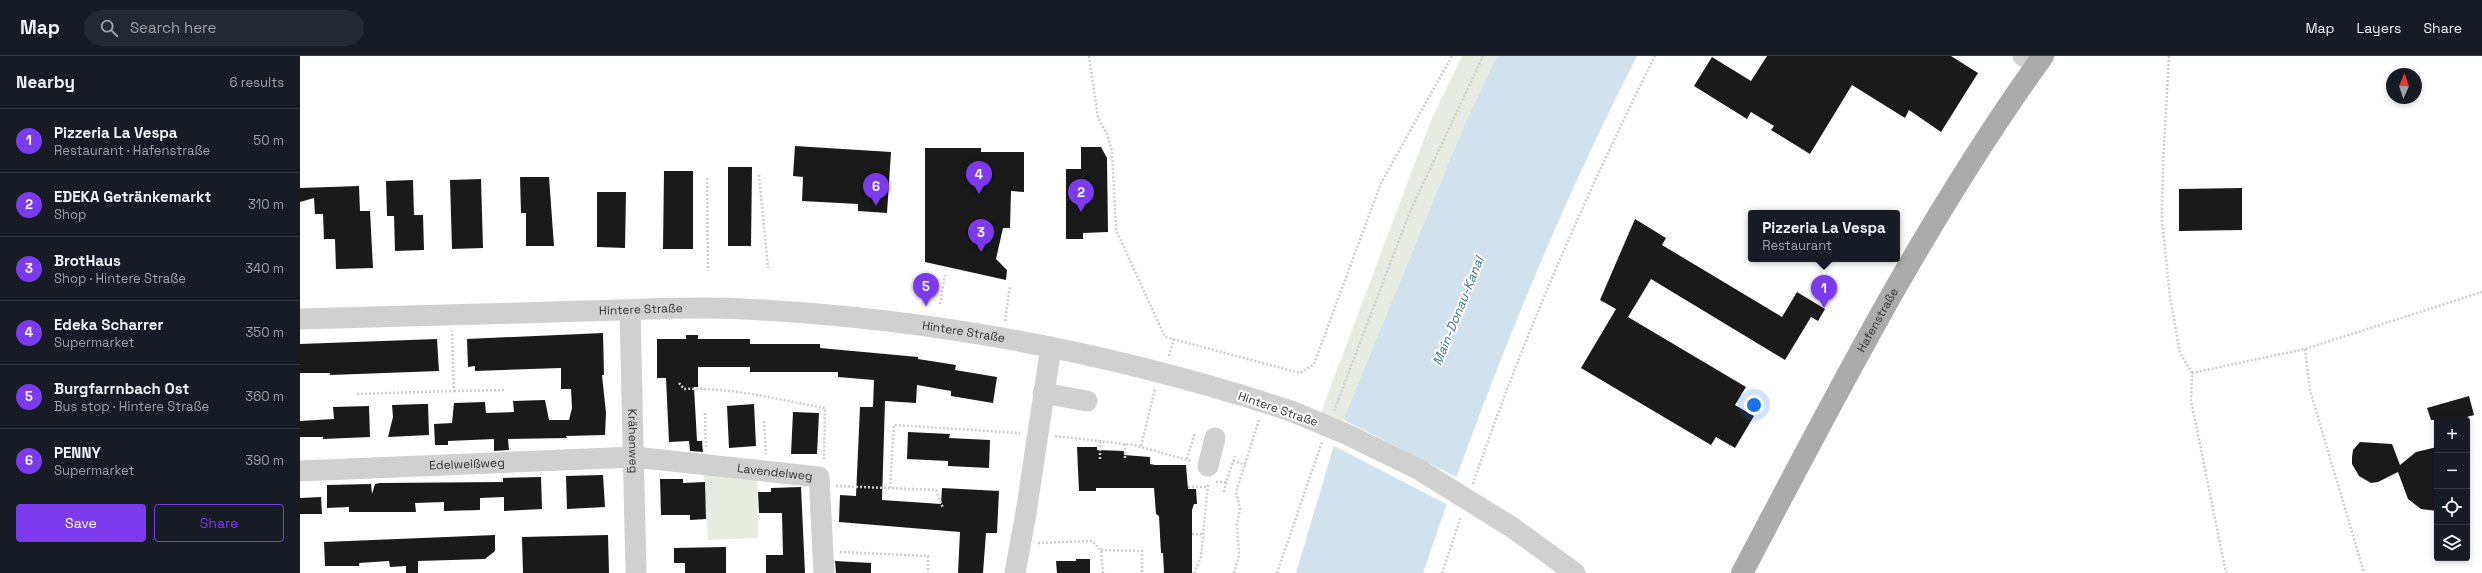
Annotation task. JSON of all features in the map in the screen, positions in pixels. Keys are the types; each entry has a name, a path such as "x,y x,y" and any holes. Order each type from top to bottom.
{"main road":[{"name":"Hafenstraße","path":"1742,573 1841,388 1916,254 2035,58"}],"street":[{"name":"Hintere Straße","path":"300,319 712,308 794,312 933,325 1051,347 1136,366 1266,403 1291,411 1346,434 1418,469 1512,528 1575,573"},
{"name":"Krähenweg","path":"630,310 636,573"},
{"path":"1015,573 1021,543 1051,347"},
{"path":"1043,393 1087,401"},
{"path":"1214,474 1215,438"},
{"name":"Lavendelweg","path":"634,457 767,471 820,481 824,573"},
{"name":"Edelweißweg","path":"300,471 634,457"}],"path":[{"path":"1089,56 1098,118 1107,134 1112,151 1116,230 1165,337 1300,373 1314,364 1381,183 1452,56"},
{"path":"1333,415 1409,214 1483,56"},
{"path":"1471,489 1486,446 1557,265 1605,155 1655,56"},
{"path":"2169,56 2163,163 2162,220 2170,296 2180,353 2192,373 2191,400 2226,573"},
{"path":"759,175 768,268"},
{"path":"707,178 708,271"},
{"path":"940,304 945,275"},
{"path":"2192,373 2305,349 2482,292"},
{"path":"926,301 926,306"},
{"path":"452,315 454,391"},
{"path":"2305,349 2310,390 2364,573"},
{"path":"679,383 684,389 703,388 733,391 825,408 824,467 820,481 890,488 936,490 943,508"},
{"path":"1141,446 1156,385"},
{"path":"356,394 504,390"},
{"path":"1234,573 1239,555 1236,524 1240,509 1236,492 1266,403"},
{"path":"705,413 707,465"},
{"path":"764,421 767,471"},
{"path":"890,488 894,425 1037,434 1100,440 1141,446 1187,459 1226,482"},
{"path":"1187,459 1195,432"},
{"path":"1277,573 1324,437"},
{"path":"1100,440 1100,459"},
{"path":"1125,444 1126,460"},
{"path":"1224,492 1235,456"},
{"path":"1233,462 1246,465"},
{"path":"1194,573 1201,557 1202,534 1208,487 1214,474"},
{"path":"1188,487 1208,487"},
{"path":"1442,573 1464,510"},
{"path":"1192,534 1202,534"},
{"path":"1021,543 1092,542 1101,550 1142,551 1142,573"},
{"path":"1101,550 1103,573"},
{"path":"822,551 928,556 928,573"}],"shaded area":[{"path":"1462,56 1497,56 1465,123 1337,435 1318,425 1323,407 1430,123"},
{"path":"703,470 757,475 758,538 708,540"}],"water":[{"name":"Main-Donau-Kanal","path":"1497,56 1637,56 1576,182 1521,310 1470,441 1423,573 1296,573 1337,435 1465,123"}],"pier":[{"path":"1342,419 1458,478 1448,505 1332,445"}],"building":[{"path":"1767,56 1951,56 1978,73 1941,132 1909,110 1905,118 1852,85 1810,154 1771,130 1774,126 1751,112 1747,119 1694,86 1712,57 1751,81"},
{"path":"795,146 891,152 887,213 858,211 858,204 802,201 803,177 793,176"},
{"path":"1081,147 1101,147 1107,158 1108,232 1083,233 1083,239 1066,239 1066,169 1081,169"},
{"path":"925,148 981,148 981,152 1024,152 1024,192 1011,191 1010,228 1003,228 996,259 1007,270 1006,280 925,262"},
{"path":"728,167 752,167 751,246 728,246"},
{"path":"664,171 693,171 693,249 663,249"},
{"path":"520,177 549,177 554,246 526,246 526,213 521,213"},
{"path":"481,179 483,248 452,249 450,180"},
{"path":"413,180 414,215 423,215 424,250 395,251 394,216 387,216 386,181"},
{"path":"359,186 360,211 370,211 373,268 336,269 335,239 324,239 323,214 315,214 314,198 300,202 300,188"},
{"path":"2242,188 2242,230 2179,231 2179,189"},
{"path":"597,192 626,192 625,248 597,247"},
{"path":"1635,219 1666,238 1662,245 1782,317 1797,292 1825,309 1818,321 1811,317 1785,360 1651,279 1628,317 1746,387 1735,405 1754,416 1735,448 1716,437 1711,445 1581,368 1616,309 1600,300"},
{"path":"603,333 604,375 602,375 606,413 605,435 566,436 567,438 508,439 509,450 494,451 494,439 448,441 448,445 435,445 434,424 452,423 454,403 485,402 486,413 514,412 513,401 545,400 549,420 569,420 572,408 571,389 561,389 561,368 475,371 475,366 468,367 467,339"},
{"path":"686,335 698,335 698,339 750,339 750,344 820,344 820,348 918,357 918,359 956,365 955,370 997,377 993,403 951,396 951,391 917,385 916,403 885,401 882,500 941,504 942,488 999,491 997,533 986,533 983,573 958,573 960,532 839,522 840,495 856,496 860,407 873,407 874,380 838,377 838,372 750,372 750,367 698,367 698,387 694,387 697,441 702,441 703,452 690,451 689,441 669,442 666,378 657,378 657,339 686,339"},
{"path":"437,339 439,371 330,375 330,373 300,373 300,344"},
{"path":"2469,396 2474,415 2467,417 2434,417 2434,420 2431,420 2427,408"},
{"path":"428,404 429,435 388,437 393,417 392,405"},
{"path":"754,404 756,446 729,448 727,406"},
{"path":"369,406 370,437 323,439 323,437 300,437 300,421 334,419 333,407"},
{"path":"793,412 819,413 817,454 791,454"},
{"path":"908,432 950,434 949,438 990,440 989,468 948,466 948,461 907,459"},
{"path":"2360,442 2392,444 2400,465 2416,452 2434,448 2434,511 2421,509 2408,499 2398,472 2378,482 2371,483 2359,476 2352,464 2353,450"},
{"path":"1077,447 1097,447 1097,450 1124,451 1124,455 1150,457 1150,464 1155,465 1186,465 1188,489 1196,489 1197,504 1194,504 1192,510 1192,573 1164,573 1163,553 1161,553 1159,516 1156,514 1154,488 1096,488 1096,491 1079,491"},
{"path":"603,475 605,507 567,509 566,476"},
{"path":"541,477 542,509 504,511 504,497 480,498 480,510 444,511 444,502 415,503 416,512 349,512 349,507 327,508 327,485 371,484 372,494 375,484 380,483 503,482 503,478"},
{"path":"660,479 683,479 683,483 705,482 706,519 690,520 690,515 661,515"},
{"path":"801,487 805,573 766,573 766,555 783,555 782,513 759,513 758,492 771,492 771,488"},
{"path":"321,497 322,514 300,514 300,498"},
{"path":"495,535 495,551 485,559 418,561 418,573 406,573 406,566 390,567 389,561 359,563 359,566 325,566 324,542"},
{"path":"608,535 609,573 523,573 522,537"},
{"path":"726,547 726,573 685,573 685,563 674,563 674,548"},
{"path":"1076,559 1090,559 1090,573 1057,573 1056,561 1076,561"},
{"path":"835,561 871,563 871,573 836,573"}],"place":[{"name":"Edeka Scharrer","path":"979,194"},
{"name":"PENNY","path":"876,206"},
{"name":"EDEKA Getränkemarkt","path":"1081,212"},
{"name":"BrotHaus","path":"981,252"},
{"name":"Burgfarrnbach Ost","path":"926,306"},
{"name":"Pizzeria La Vespa","path":"1824,308"}]}
